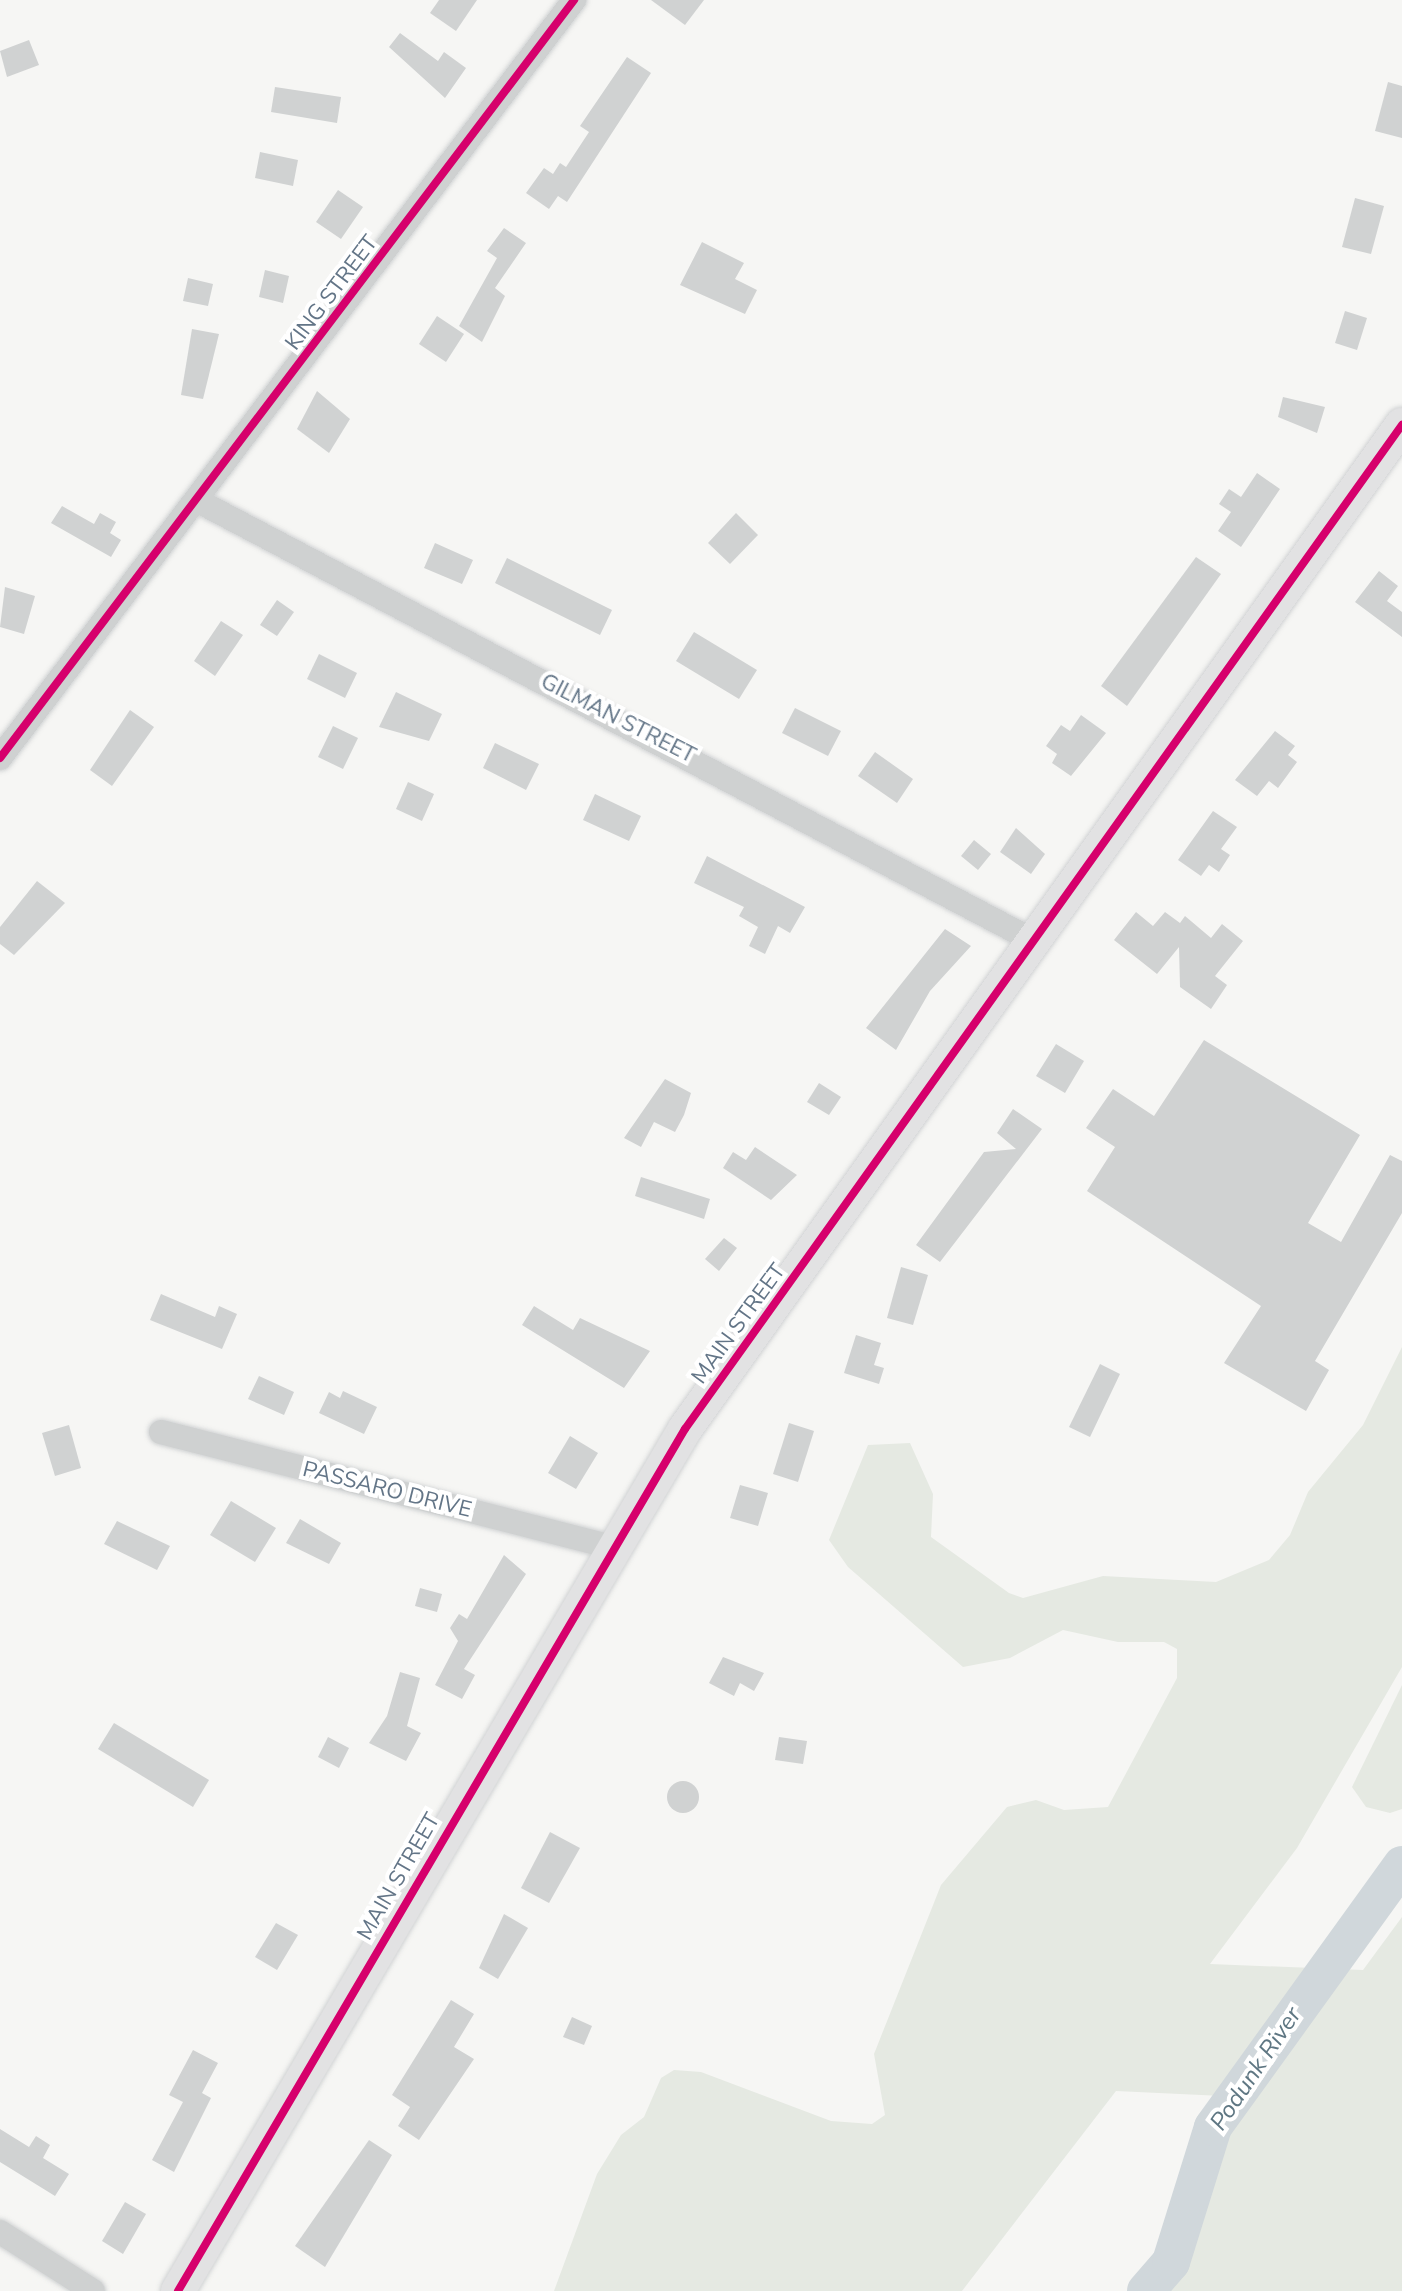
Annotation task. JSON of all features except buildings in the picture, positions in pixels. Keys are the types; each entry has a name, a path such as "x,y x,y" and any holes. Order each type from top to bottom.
{"street":[{"name":"KING STREET","path":"0,758 198,501 574,0"},
{"name":"MAIN STREET","path":"178,2291 685,1429 1036,942 1402,425"},
{"name":"GILMAN STREET","path":"198,501 1036,942"},
{"name":"PASSARO DRIVE","path":"161,1432 613,1547"},
{"path":"0,2232 93,2291"}],"shaded area":[{"path":"1402,1347 1402,1667 1297,1848 1210,1964 1363,1970 1402,1917 1402,2291 1159,2291 1181,2248 1201,2172 1244,2097 1116,2091 962,2291 554,2291 597,2174 621,2135 644,2117 661,2078 674,2070 701,2072 831,2121 872,2124 885,2115 874,2054 941,1885 1007,1807 1036,1800 1064,1810 1108,1807 1177,1678 1177,1649 1164,1642 1118,1642 1063,1630 1010,1658 963,1667 848,1567 829,1540 868,1445 910,1443 933,1494 931,1537 1009,1593 1023,1598 1103,1576 1216,1582 1269,1560 1290,1535 1308,1492 1363,1425"},
{"path":"1402,1685 1402,1809 1390,1813 1366,1807 1352,1787"}],"waterway":[{"name":"Podunk River","path":"1146,2291 1171,2262 1213,2127 1402,1865"}],"cycle path":[{"path":"0,758 574,0"},
{"path":"178,2291 685,1429 1402,425"}]}
